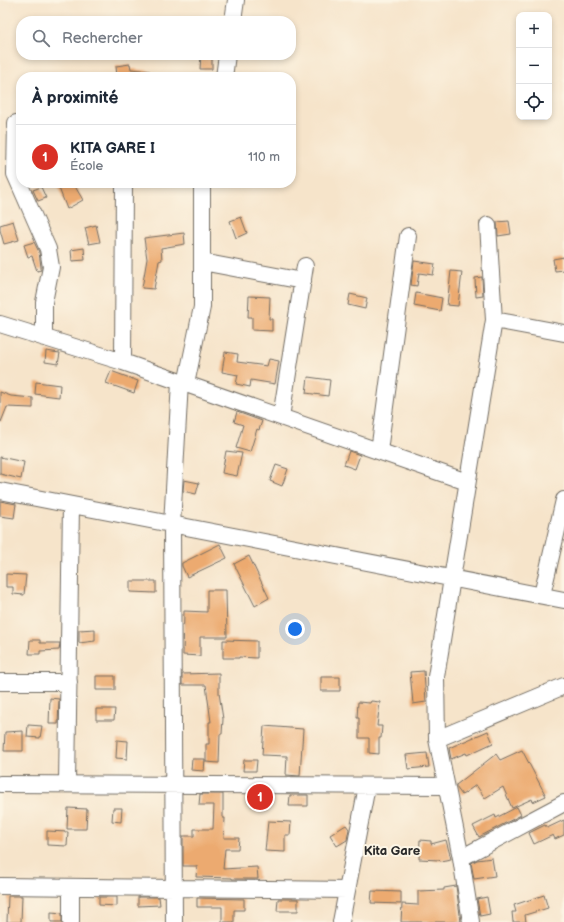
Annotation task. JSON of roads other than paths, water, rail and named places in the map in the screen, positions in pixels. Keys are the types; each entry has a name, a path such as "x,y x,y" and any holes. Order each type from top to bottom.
{"street":[{"path":"234,16 236,0"},
{"path":"225,72 227,60"},
{"path":"16,123 16,176"},
{"path":"22,188 48,249 51,267 44,302 44,338"},
{"path":"123,362 124,188"},
{"path":"174,922 172,525 183,383 202,307 202,188"},
{"path":"471,922 437,739 436,677 494,320 488,225"},
{"path":"379,451 408,236"},
{"path":"202,262 304,273 281,417"},
{"path":"494,320 564,333"},
{"path":"0,324 123,362 467,482"},
{"path":"0,491 564,600"},
{"path":"542,595 564,500"},
{"path":"67,784 71,505"},
{"path":"0,682 69,682"},
{"path":"437,739 564,686"},
{"path":"0,784 446,786"},
{"path":"341,922 367,786"},
{"path":"460,858 564,804"},
{"path":"0,886 347,890"},
{"path":"71,886 71,922"}],"place":[{"name":"KITA GARE I","path":"260,797"}],"district":[{"name":"Kita Gare","path":"392,851"}]}
